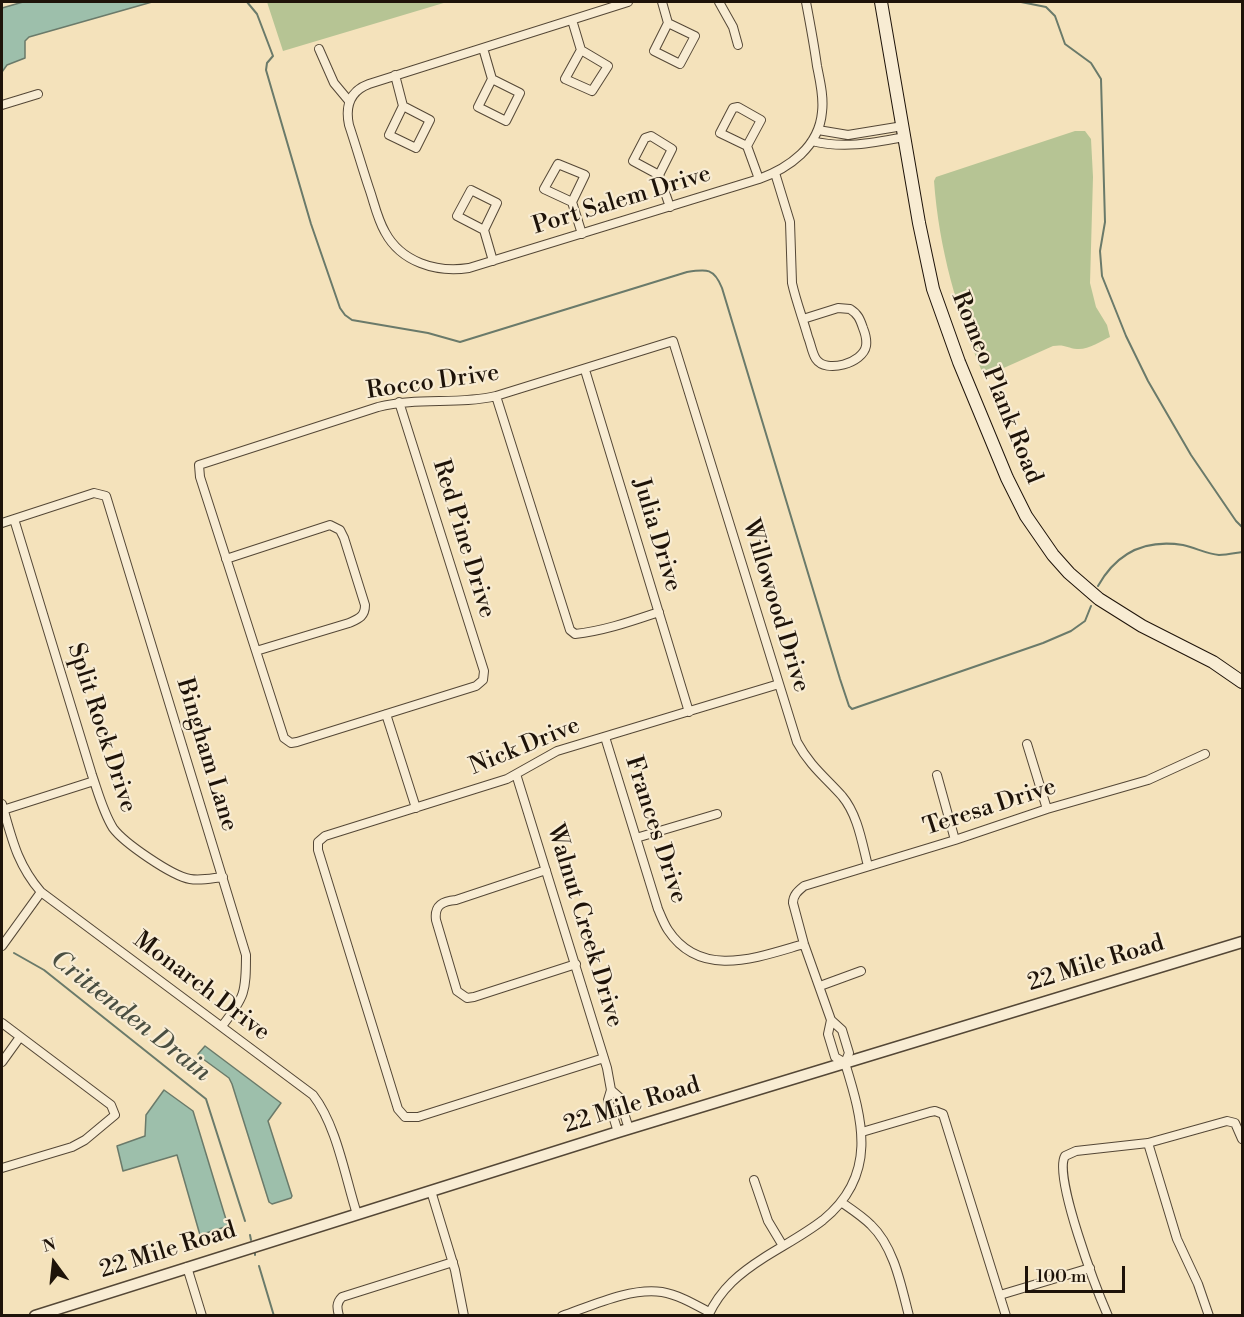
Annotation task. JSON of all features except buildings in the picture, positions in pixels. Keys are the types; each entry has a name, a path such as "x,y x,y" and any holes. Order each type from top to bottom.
{"main road":[{"name":"Romeo Plank Road","path":"881,2 924,245 940,312 1007,478 1035,530 1069,573 1099,599 1132,620 1213,662 1242,682"}],"street":[{"path":"319,49 334,83 349,101 364,86 395,75 628,2"},
{"path":"662,2 668,23 654,51 680,64 695,36 668,23"},
{"path":"719,2 733,27 738,45"},
{"path":"806,2 822,93 822,112 818,130 848,135 904,132"},
{"path":"572,20 580,50 565,79 592,91 608,66 580,50"},
{"path":"483,48 492,79 478,107 506,121 520,93 492,79"},
{"path":"395,75 403,106 389,135 416,148 430,120 403,106"},
{"path":"2,105 38,94"},
{"name":"Port Salem Drive","path":"349,101 347,112 349,125 384,230 390,240 402,252 420,263 451,270 469,268 493,261 775,173 798,158 818,130"},
{"path":"747,146 761,120 738,107 733,108 720,133 747,146 759,179"},
{"path":"812,141 828,145 851,146 904,132"},
{"path":"659,175 672,149 651,136 645,138 633,161 659,175 670,207"},
{"path":"572,202 544,189 558,164 585,175 572,202 582,234"},
{"path":"775,173 790,222 792,283 803,319 815,358 820,363 829,366 859,358 865,350 866,338 859,317 850,309 843,308 803,319"},
{"path":"484,230 457,216 471,190 497,203 484,230 493,261"},
{"name":"Rocco Drive","path":"226,559 200,477 199,465 399,402 478,399 496,396 674,341"},
{"name":"Willowood Drive","path":"674,341 797,742 817,772 843,797 858,827 868,866"},
{"name":"Julia Drive","path":"585,370 689,711"},
{"path":"496,396 570,630 575,634 584,633 659,612"},
{"name":"Red Pine Drive","path":"386,714 476,686 483,680 484,671 399,402"},
{"name":"Bingham Lane","path":"14,519 94,494 106,496 110,505 246,955 246,979 240,1004 222,1026"},
{"path":"2,523 14,519"},
{"name":"Split Rock Drive","path":"14,519 106,815 120,836 173,874 191,879 223,877"},
{"path":"256,651 348,623 362,616 365,605 342,533 337,527 325,526 226,559 282,734 287,741 297,742 386,714 416,808"},
{"name":"Nick Drive","path":"604,1058 418,1117 405,1117 398,1108 317,845 321,838 516,774 557,751 779,684"},
{"name":"Frances Drive","path":"605,737 650,886 668,930 679,944 711,960 736,961 804,944"},
{"path":"1027,744 1047,809"},
{"name":"Teresa Drive","path":"804,944 793,903 793,897 804,886 1047,809 1149,780 1205,754"},
{"name":"Walnut Creek Drive","path":"516,774 604,1058 611,1090 608,1100 618,1132"},
{"path":"937,775 955,840"},
{"path":"2,807 94,781"},
{"name":"Monarch Drive","path":"2,807 16,852 27,875 41,892 313,1095 322,1107 332,1130 357,1214"},
{"path":"636,838 717,814"},
{"path":"546,870 439,905 435,911 436,920 457,991 467,998 576,964"},
{"path":"2,946 41,892"},
{"name":"22 Mile Road","path":"34,1316 618,1132 1242,942"},
{"path":"562,1316 631,1294 651,1291 671,1294 709,1314 721,1293 735,1277 825,1218 841,1202 858,1166 862,1132 856,1098 845,1063 849,1053 842,1030 831,1020 804,944"},
{"path":"820,986 861,971"},
{"path":"831,1020 828,1034 835,1057 845,1063"},
{"path":"2,1023 111,1105 116,1114 85,1140 72,1147 2,1168"},
{"path":"2,1062 20,1036"},
{"name":"Walnut Creek Drive","path":"611,1090 619,1097 629,1129"},
{"path":"862,1132 930,1112 940,1112 945,1117 1006,1316"},
{"path":"1108,1316 1066,1191 1062,1165 1065,1156 1076,1151 1148,1143 1232,1121 1239,1127 1242,1139"},
{"path":"1148,1143 1177,1239 1198,1284 1209,1316"},
{"path":"754,1180 768,1221 783,1246"},
{"path":"431,1191 453,1262 464,1316"},
{"path":"841,1202 870,1224 883,1240 892,1260 909,1316"},
{"path":"339,1316 338,1301 346,1296 453,1262"},
{"path":"187,1267 202,1316"},
{"path":"1000,1295 1090,1268"}],"shaded area":[{"path":"23,2 152,2 29,37 25,41 25,58 7,65 2,72 2,8"},
{"path":"267,2 447,2 283,51"},
{"path":"1075,131 1085,131 1091,139 1093,177 1090,283 1096,307 1107,325 1110,337 1081,349 1053,346 988,375 983,374 957,303 940,231 934,181 936,177"},
{"path":"205,1046 281,1103 268,1121 291,1198 272,1204 269,1202 232,1084 229,1078 199,1056 198,1054"},
{"path":"164,1090 193,1111 228,1226 200,1235 177,1155 123,1171 117,1146 145,1136 146,1115"}],"waterway":[{"path":"247,2 257,14 273,56 267,63 266,70 311,224 340,308 352,320 428,333 460,342 687,272 705,270 713,273 722,288 840,679 852,709 1043,643 1071,631 1085,621 1091,606"},
{"path":"1021,2 1046,7 1055,16 1065,44 1091,63 1101,79 1105,222 1100,251 1102,276 1126,336 1148,381 1191,455 1242,527"},
{"path":"1098,586 1114,564 1144,546 1183,545 1219,555 1242,552"},
{"name":"Crittenden Drain","path":"14,953 44,970 206,1099 245,1221"},
{"name":"Crittenden Drain","path":"250,1235 251,1240"},
{"name":"Crittenden Drain","path":"259,1266 274,1316"}]}
